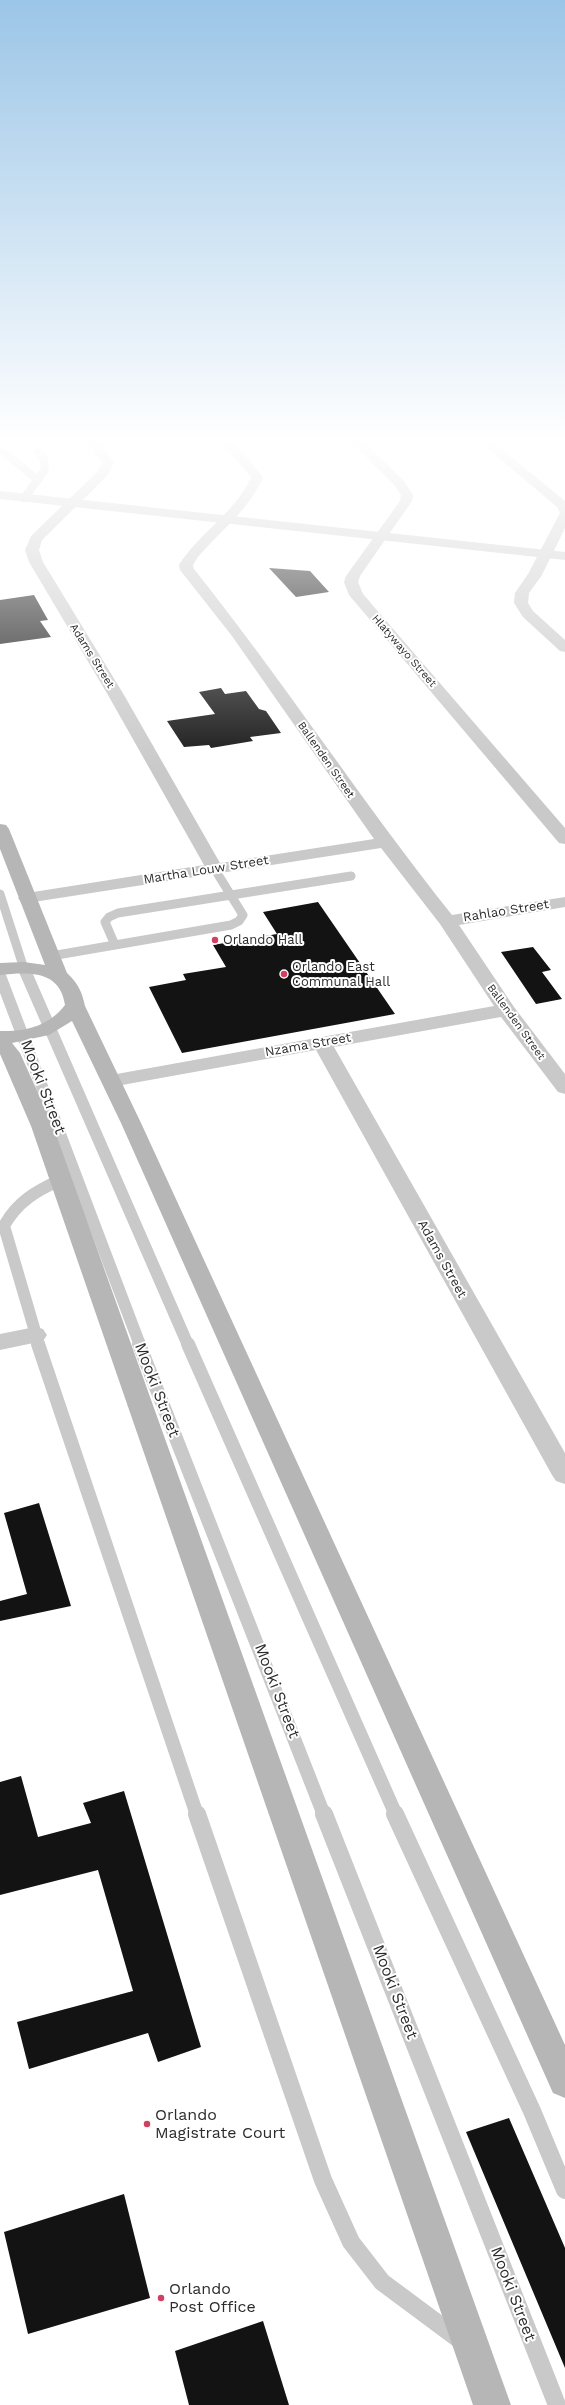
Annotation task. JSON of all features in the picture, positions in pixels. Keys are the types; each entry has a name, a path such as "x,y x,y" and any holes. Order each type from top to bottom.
{"main road":[{"path":"0,829 23,881 26,898 59,976"},
{"path":"0,969 23,967 43,970 59,976 70,985 75,995 75,1006 111,1082 565,2082"},
{"path":"0,1037 11,1039 49,1029 61,1022 75,1006"},
{"name":"Mooki Street","path":"11,1039 10,1053 42,1126 60,1180 129,1369 492,2405"}],"street":[{"name":"Adams Street","path":"32,550 36,562 61,606 116,694 214,868"},
{"name":"Ballenden Street","path":"196,550 186,565 187,570 237,633 385,842 447,921 506,1010 565,1088"},
{"name":"Hlatywayo Street","path":"371,550 353,576 351,582 356,595 565,839"},
{"path":"511,550 565,556"},
{"path":"548,550 522,593 521,603 528,614 565,648"},
{"name":"Martha Louw Street","path":"26,898 385,842"},
{"name":"Rahlao Street","path":"447,921 565,902"},
{"name":"Nzama Street","path":"111,1082 506,1010"},
{"name":"Adams Street","path":"322,1043 463,1297 565,1475"},
{"path":"0,1342 35,1335"}],"lane":[{"path":"51,956 231,925 239,921 242,915 214,868"},
{"path":"115,945 105,922 109,917 118,913 351,876"},
{"name":"Mooki Street","path":"0,894 23,967 49,1029 364,1746 532,2111 565,2190"},
{"name":"Mooki Street","path":"0,976 11,1039 80,1183 144,1357 556,2405"},
{"path":"60,1180 29,1195 12,1210 4,1226 35,1335 163,1711 218,1880 323,2180 351,2242 382,2282 408,2303 472,2348"}],"building":[{"path":"269,568 310,571 329,592 296,597"},
{"path":"34,595 48,620 40,621 51,637 0,644 0,600"},
{"path":"221,688 225,694 246,691 259,709 266,711 281,733 250,737 253,741 211,748 209,745 184,747 167,721 215,714 199,692"},
{"path":"318,902 395,1014 182,1053 149,987 186,980 183,974 226,967 213,945 277,934 263,912"},
{"path":"533,947 551,970 542,972 562,999 536,1004 501,952"},
{"path":"39,1503 71,1606 0,1621 0,1601 27,1594 4,1513"},
{"path":"21,1776 38,1837 91,1823 83,1803 124,1791 201,2047 158,2062 148,2033 29,2069 17,2022 133,1991 98,1870 0,1895 0,1782"},
{"path":"509,2118 565,2248 565,2368 466,2132"},
{"path":"124,2194 150,2298 28,2334 4,2232"},
{"path":"263,2321 289,2405 189,2405 175,2351"}],"place":[{"name":"Orlando Hall","path":"215,940"},
{"name":"Orlando East Communal Hall","path":"284,974"},
{"name":"Orlando Magistrate Court","path":"147,2124"},
{"name":"Orlando Post Office","path":"161,2298"}]}
